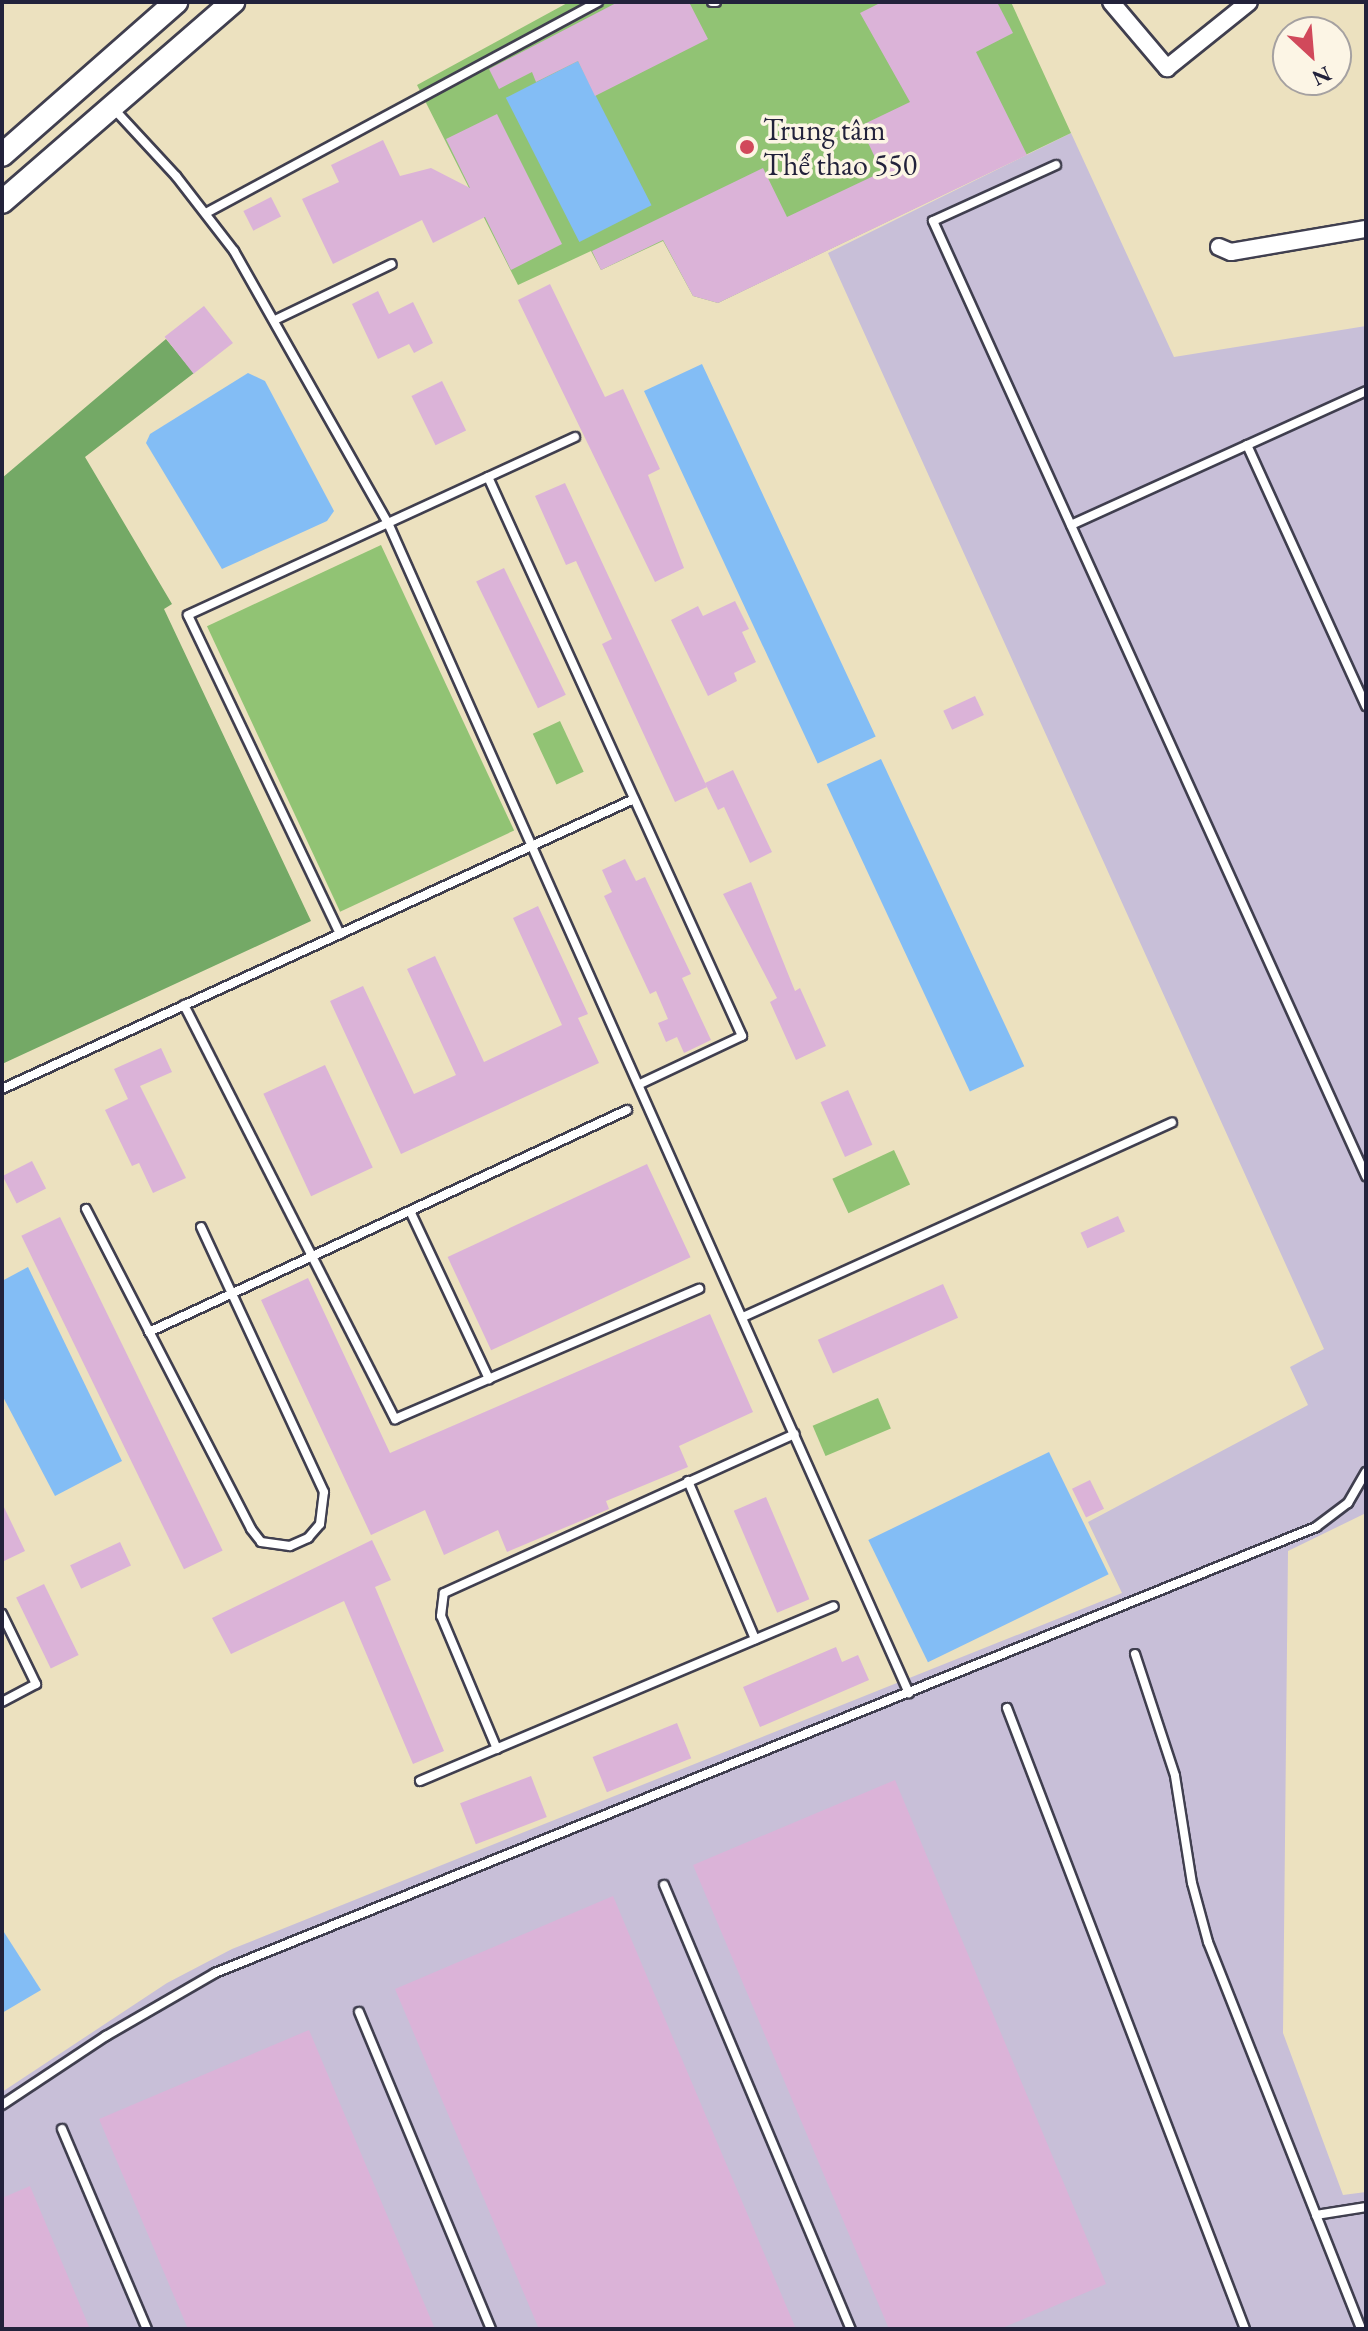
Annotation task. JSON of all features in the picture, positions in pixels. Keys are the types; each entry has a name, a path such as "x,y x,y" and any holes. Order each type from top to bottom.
{"main road":[{"path":"2,155 176,2"},
{"path":"2,202 233,2"},
{"path":"86,80 112,107"}],"street":[{"path":"1111,2 1167,68 1249,2"},
{"path":"1219,247 1231,252 1366,229"}],"lane":[{"path":"206,213 598,2"},
{"path":"112,107 206,213 277,319 388,523 535,845 909,1693"},
{"path":"1056,165 933,221 1366,1176"},
{"path":"277,319 392,264"},
{"path":"1071,525 1366,391"},
{"path":"340,934 188,615 575,437"},
{"path":"1247,445 1366,706"},
{"path":"488,477 742,1036 640,1084"},
{"path":"2,1089 634,799"},
{"path":"184,1005 395,1419 699,1289"},
{"path":"149,1332 627,1110"},
{"path":"743,1317 1172,1122"},
{"path":"86,1209 251,1529 271,1545 299,1543 324,1517 324,1492 201,1227"},
{"path":"410,1211 489,1379"},
{"path":"497,1749 441,1616 444,1593 795,1434"},
{"path":"2,2105 132,2020 245,1959 1316,1527 1348,1503 1366,1472"},
{"path":"688,1481 755,1639"},
{"path":"420,1781 834,1606"},
{"path":"2,1614 36,1684 2,1702"},
{"path":"1135,1654 1175,1776 1192,1883 1208,1942 1361,2329"},
{"path":"1007,1708 1245,2329"},
{"path":"664,1885 851,2329"},
{"path":"359,2012 491,2329"},
{"path":"62,2129 147,2329"},
{"path":"1316,2215 1366,2207"}],"shaded area":[{"path":"1071,133 1174,357 1366,326 1366,1513 1288,1551 1283,2033 1343,2195 1366,2192 1366,2329 2,2329 2,2092 167,1983 232,1949 1122,1593 1088,1522 1308,1405 1290,1367 1324,1349 828,253"}],"green space":[{"name":"Trung tâm Thể thao 550","path":"569,2 1011,2 1071,133 718,303 693,296 663,241 601,270 591,251 518,285 417,85"},
{"path":"166,339 194,373 85,457 172,604 164,609 311,921 2,1064 2,478"},
{"path":"381,545 514,830 340,912 207,626"},
{"path":"560,721 584,772 556,784 533,734"},
{"path":"894,1150 910,1184 848,1213 832,1179"},
{"path":"878,1398 891,1428 826,1456 813,1426"}],"water":[{"path":"578,61 652,205 579,242 506,98"},
{"path":"702,364 876,736 818,764 644,391"},
{"path":"248,373 265,381 334,511 327,521 222,569 146,443 150,434"},
{"path":"881,759 1024,1066 970,1092 827,784"},
{"path":"28,1267 122,1461 55,1496 2,1395 2,1281"},
{"path":"1049,1452 1109,1574 928,1662 868,1540"},
{"path":"2,1929 41,1990 2,2013"}],"building":[{"path":"618,2 689,2 708,39 595,96 578,61 536,82 532,72 499,89 489,69"},
{"path":"882,2 997,2 1013,33 976,52 1027,155 718,303 693,296 663,240 601,270 592,251 763,168 787,217 882,172 860,126 910,102 860,13"},
{"path":"497,114 562,244 511,270 485,217 433,243 422,220 333,264 302,199 339,182 331,165 383,140 400,176 431,168 470,188 446,139"},
{"path":"271,197 281,217 253,231 243,211"},
{"path":"550,284 605,397 623,389 660,469 648,475 684,568 655,582 518,300"},
{"path":"378,291 389,314 413,302 433,343 414,353 409,344 378,359 352,304"},
{"path":"204,306 233,343 194,374 165,337"},
{"path":"442,381 466,430 436,445 411,396"},
{"path":"565,483 707,787 675,802 602,644 612,639 576,561 566,565 535,496"},
{"path":"504,568 566,695 538,708 476,582"},
{"path":"735,601 749,629 742,632 756,662 734,673 737,681 708,696 671,620 698,606 703,616"},
{"path":"975,696 984,715 952,730 943,711"},
{"path":"733,770 772,852 750,863 724,807 718,810 705,783"},
{"path":"625,859 636,881 645,877 691,974 682,978 711,1040 684,1053 677,1037 666,1042 658,1023 668,1019 656,991 650,994 604,896 612,892 602,870"},
{"path":"751,882 795,991 800,988 826,1046 796,1060 770,1002 777,998 723,894"},
{"path":"538,906 588,1014 578,1018 599,1063 401,1154 330,1001 363,986 414,1094 456,1075 407,969 435,956 484,1062 562,1025 513,918"},
{"path":"161,1048 172,1072 140,1086 186,1178 153,1193 139,1163 132,1166 105,1110 128,1099 114,1069"},
{"path":"325,1065 373,1167 311,1196 263,1094"},
{"path":"848,1090 872,1145 845,1157 821,1102"},
{"path":"32,1161 46,1189 17,1204 3,1176"},
{"path":"647,1164 691,1257 491,1350 448,1257"},
{"path":"1118,1216 1125,1232 1087,1248 1081,1233"},
{"path":"60,1217 223,1550 184,1569 21,1236"},
{"path":"308,1278 390,1453 710,1314 753,1412 679,1446 688,1467 606,1501 609,1509 507,1552 498,1530 444,1555 425,1510 371,1535 261,1300"},
{"path":"943,1284 958,1318 833,1374 818,1340"},
{"path":"1090,1480 1104,1509 1086,1518 1072,1489"},
{"path":"766,1497 809,1599 777,1613 734,1511"},
{"path":"2,1503 25,1551 2,1562"},
{"path":"372,1540 391,1580 375,1587 444,1751 413,1764 344,1601 231,1654 212,1618"},
{"path":"120,1542 131,1566 81,1589 70,1565"},
{"path":"44,1584 79,1655 51,1669 16,1598"},
{"path":"836,1647 842,1662 858,1655 869,1680 760,1727 743,1687"},
{"path":"677,1723 691,1758 607,1792 593,1757"},
{"path":"531,1776 547,1817 476,1844 460,1803"},
{"path":"895,1780 1106,2284 1000,2329 889,2329 693,1865"},
{"path":"613,1896 796,2329 539,2329 395,1989"},
{"path":"309,2030 435,2329 188,2329 99,2119"},
{"path":"30,2186 90,2329 2,2329 2,2198"}],"place":[{"name":"Trung tâm Thể thao 550","path":"747,147"}]}
